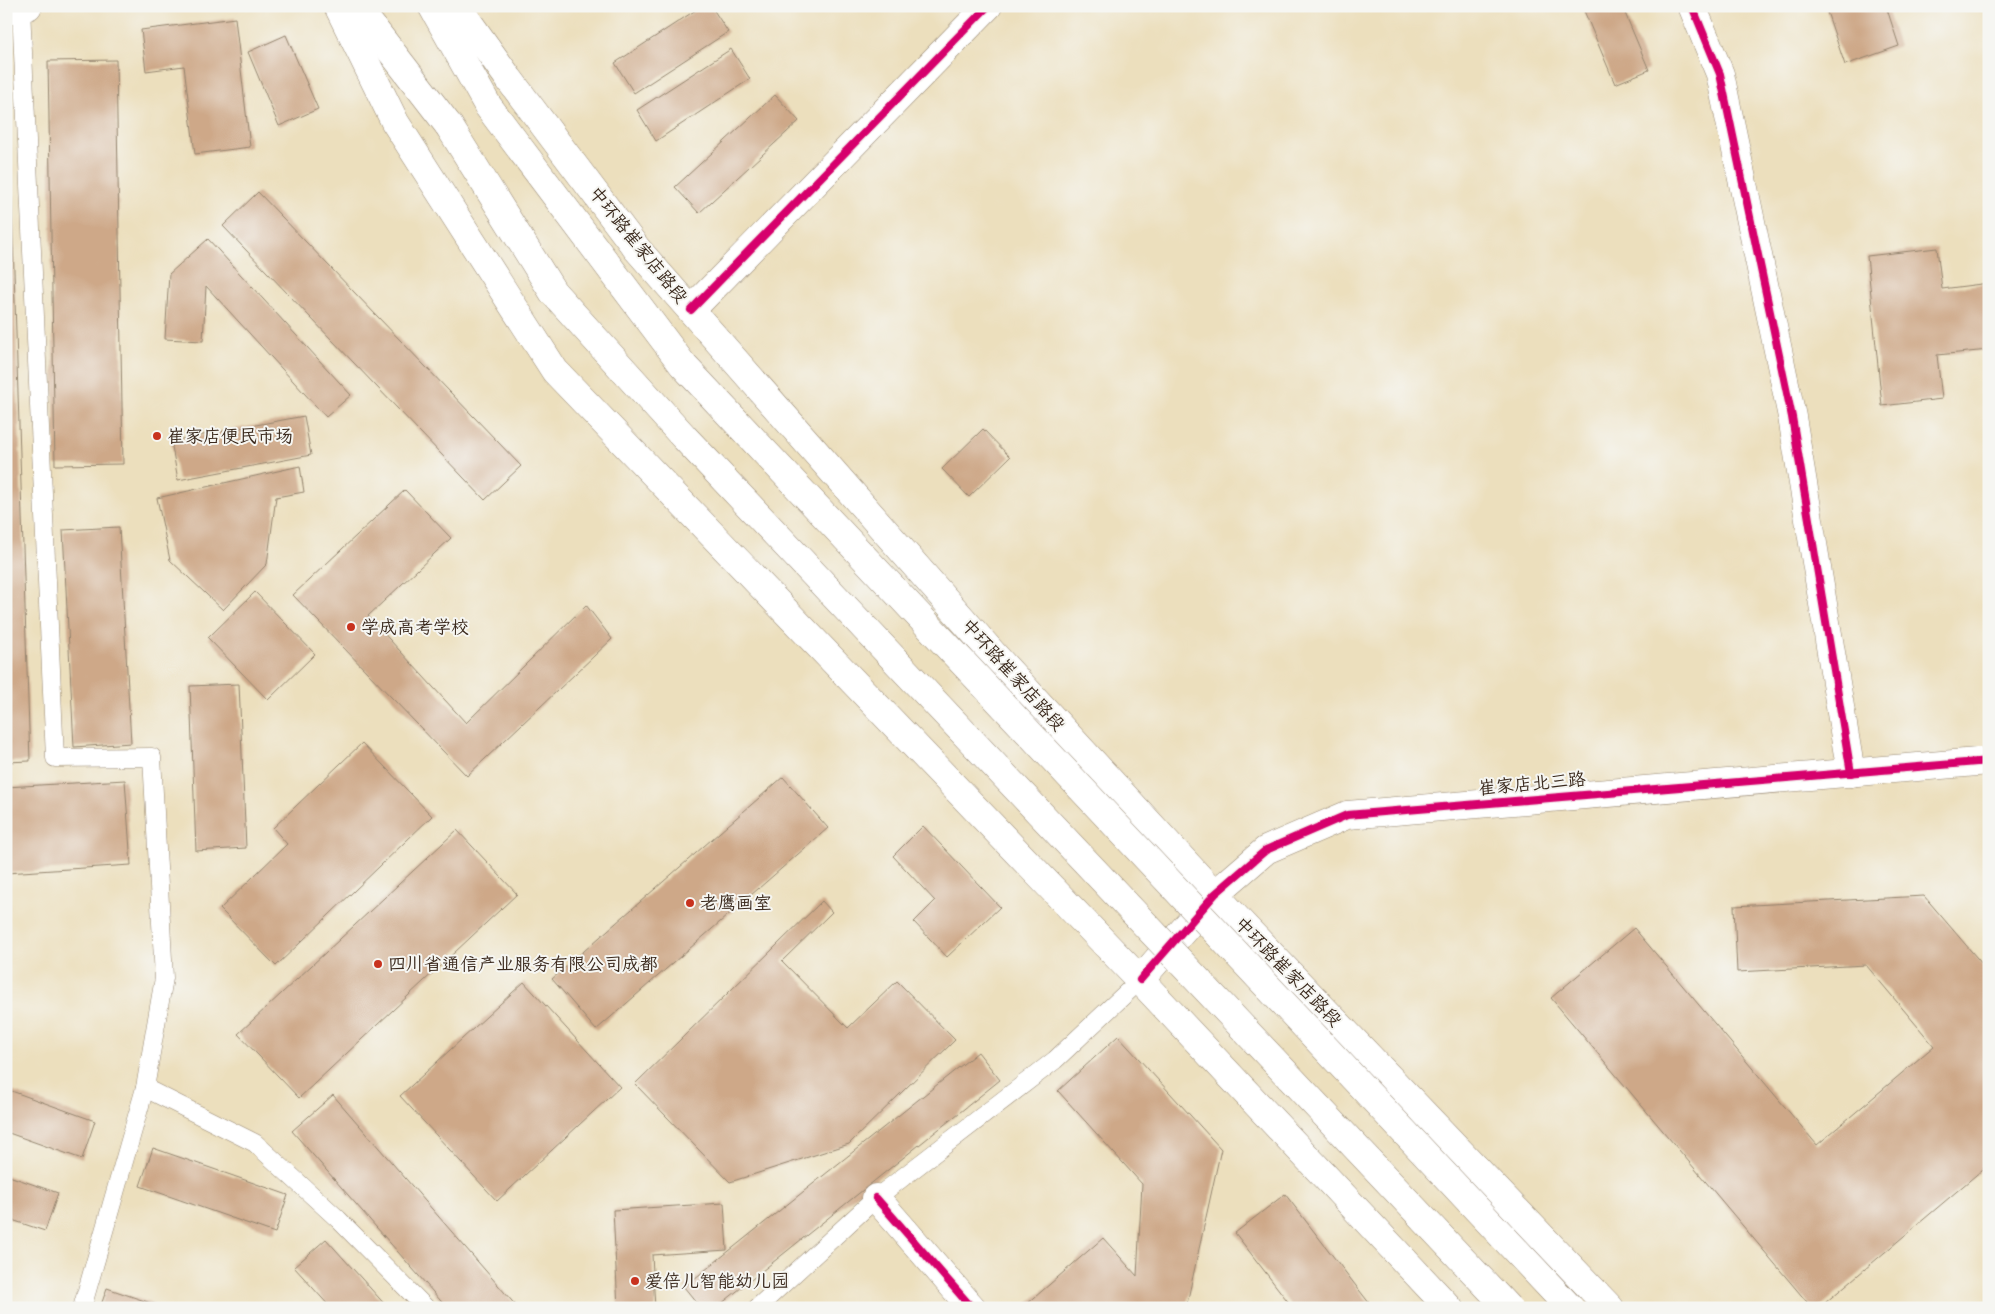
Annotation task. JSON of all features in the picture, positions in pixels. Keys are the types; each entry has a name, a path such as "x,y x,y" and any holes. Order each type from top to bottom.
{"main road":[{"path":"338,6 395,122 555,371 1140,980 1449,1308"},
{"path":"356,6 449,126 553,292 684,437 1508,1308"},
{"path":"432,6 488,106 683,365 1570,1308"},
{"name":"中环路崔家店路段","path":"457,6 514,87 637,248 994,656 1215,894 1610,1308"},
{"path":"691,310 988,6"},
{"path":"1692,6 1720,74 1790,407 1851,773"},
{"name":"崔家店北三路","path":"1140,980 1215,894 1266,850 1348,815 1989,761"},
{"path":"876,1198 972,1308"}],"lane":[{"path":"18,8 55,758 152,758 164,978 145,1088 82,1308"},
{"path":"757,1308 876,1198 1055,1060 1140,980"},
{"path":"145,1088 255,1143 338,1219 426,1308"}],"building":[{"path":"702,6 711,6 728,32 634,93 615,63"},
{"path":"1582,6 1622,6 1649,70 1615,84"},
{"path":"1825,6 1886,6 1899,46 1845,65"},
{"path":"235,18 250,147 195,154 184,66 146,71 141,30"},
{"path":"286,35 318,109 279,126 248,52"},
{"path":"731,49 750,79 656,141 637,110"},
{"path":"116,60 123,464 55,465 48,61"},
{"path":"6,87 8,87 30,761 6,762"},
{"path":"775,95 799,121 699,213 675,187"},
{"path":"258,192 521,466 485,500 223,226"},
{"path":"208,239 351,395 326,417 206,286 203,341 165,339 169,274"},
{"path":"1937,248 1942,289 1989,283 1989,350 1937,355 1942,399 1882,406 1867,256"},
{"path":"304,416 311,455 178,480 171,441"},
{"path":"983,429 1010,457 969,497 942,469"},
{"path":"300,466 304,492 276,497 267,564 223,610 170,560 157,498"},
{"name":"学成高考学校","path":"405,490 451,538 368,616 466,723 586,605 612,639 467,776 293,595"},
{"path":"119,527 131,743 74,747 63,530"},
{"path":"255,592 315,654 268,700 208,638"},
{"path":"239,684 246,848 196,851 190,686"},
{"path":"362,743 432,816 276,966 220,909 287,844 273,828"},
{"name":"老鹰画室","path":"783,777 828,828 596,1030 552,979"},
{"path":"125,780 131,865 6,873 6,787"},
{"path":"923,826 1000,907 947,957 914,922 935,901 893,856"},
{"name":"四川省通信产业服务有限公司成都","path":"457,830 517,894 299,1098 238,1034"},
{"path":"1924,896 1989,972 1989,1164 1819,1308 1812,1308 1551,998 1634,928 1817,1145 1934,1046 1866,965 1737,972 1734,906"},
{"path":"822,901 832,912 782,961 848,1028 897,981 955,1040 849,1144 730,1182 635,1084"},
{"path":"524,982 620,1087 497,1201 400,1096"},
{"path":"1118,1036 1221,1149 1186,1308 1031,1308 1027,1304 1103,1238 1137,1276 1142,1184 1058,1091"},
{"path":"978,1052 1000,1080 716,1308 701,1308 684,1287"},
{"path":"6,1089 95,1121 82,1159 6,1132"},
{"path":"333,1095 518,1308 447,1308 292,1131"},
{"path":"153,1148 288,1195 275,1233 140,1186"},
{"path":"6,1175 58,1193 45,1231 6,1218"},
{"path":"1285,1194 1373,1308 1293,1308 1235,1233"},
{"name":"爱倍儿智能幼儿园","path":"724,1203 727,1250 652,1255 655,1308 618,1308 613,1210"},
{"path":"326,1239 388,1308 331,1308 294,1267"},
{"path":"107,1288 162,1307 162,1308 100,1308"}],"cycle path":[{"path":"691,310 988,6"},
{"path":"1692,6 1720,74 1792,417 1851,773"},
{"path":"1140,980 1215,894 1266,850 1347,815 1989,761"},
{"path":"876,1198 972,1308"}],"place":[{"name":"崔家店便民市场","path":"157,436"},
{"name":"学成高考学校","path":"351,627"},
{"name":"老鹰画室","path":"690,903"},
{"name":"四川省通信产业服务有限公司成都","path":"378,964"},
{"name":"爱倍儿智能幼儿园","path":"635,1281"}]}
